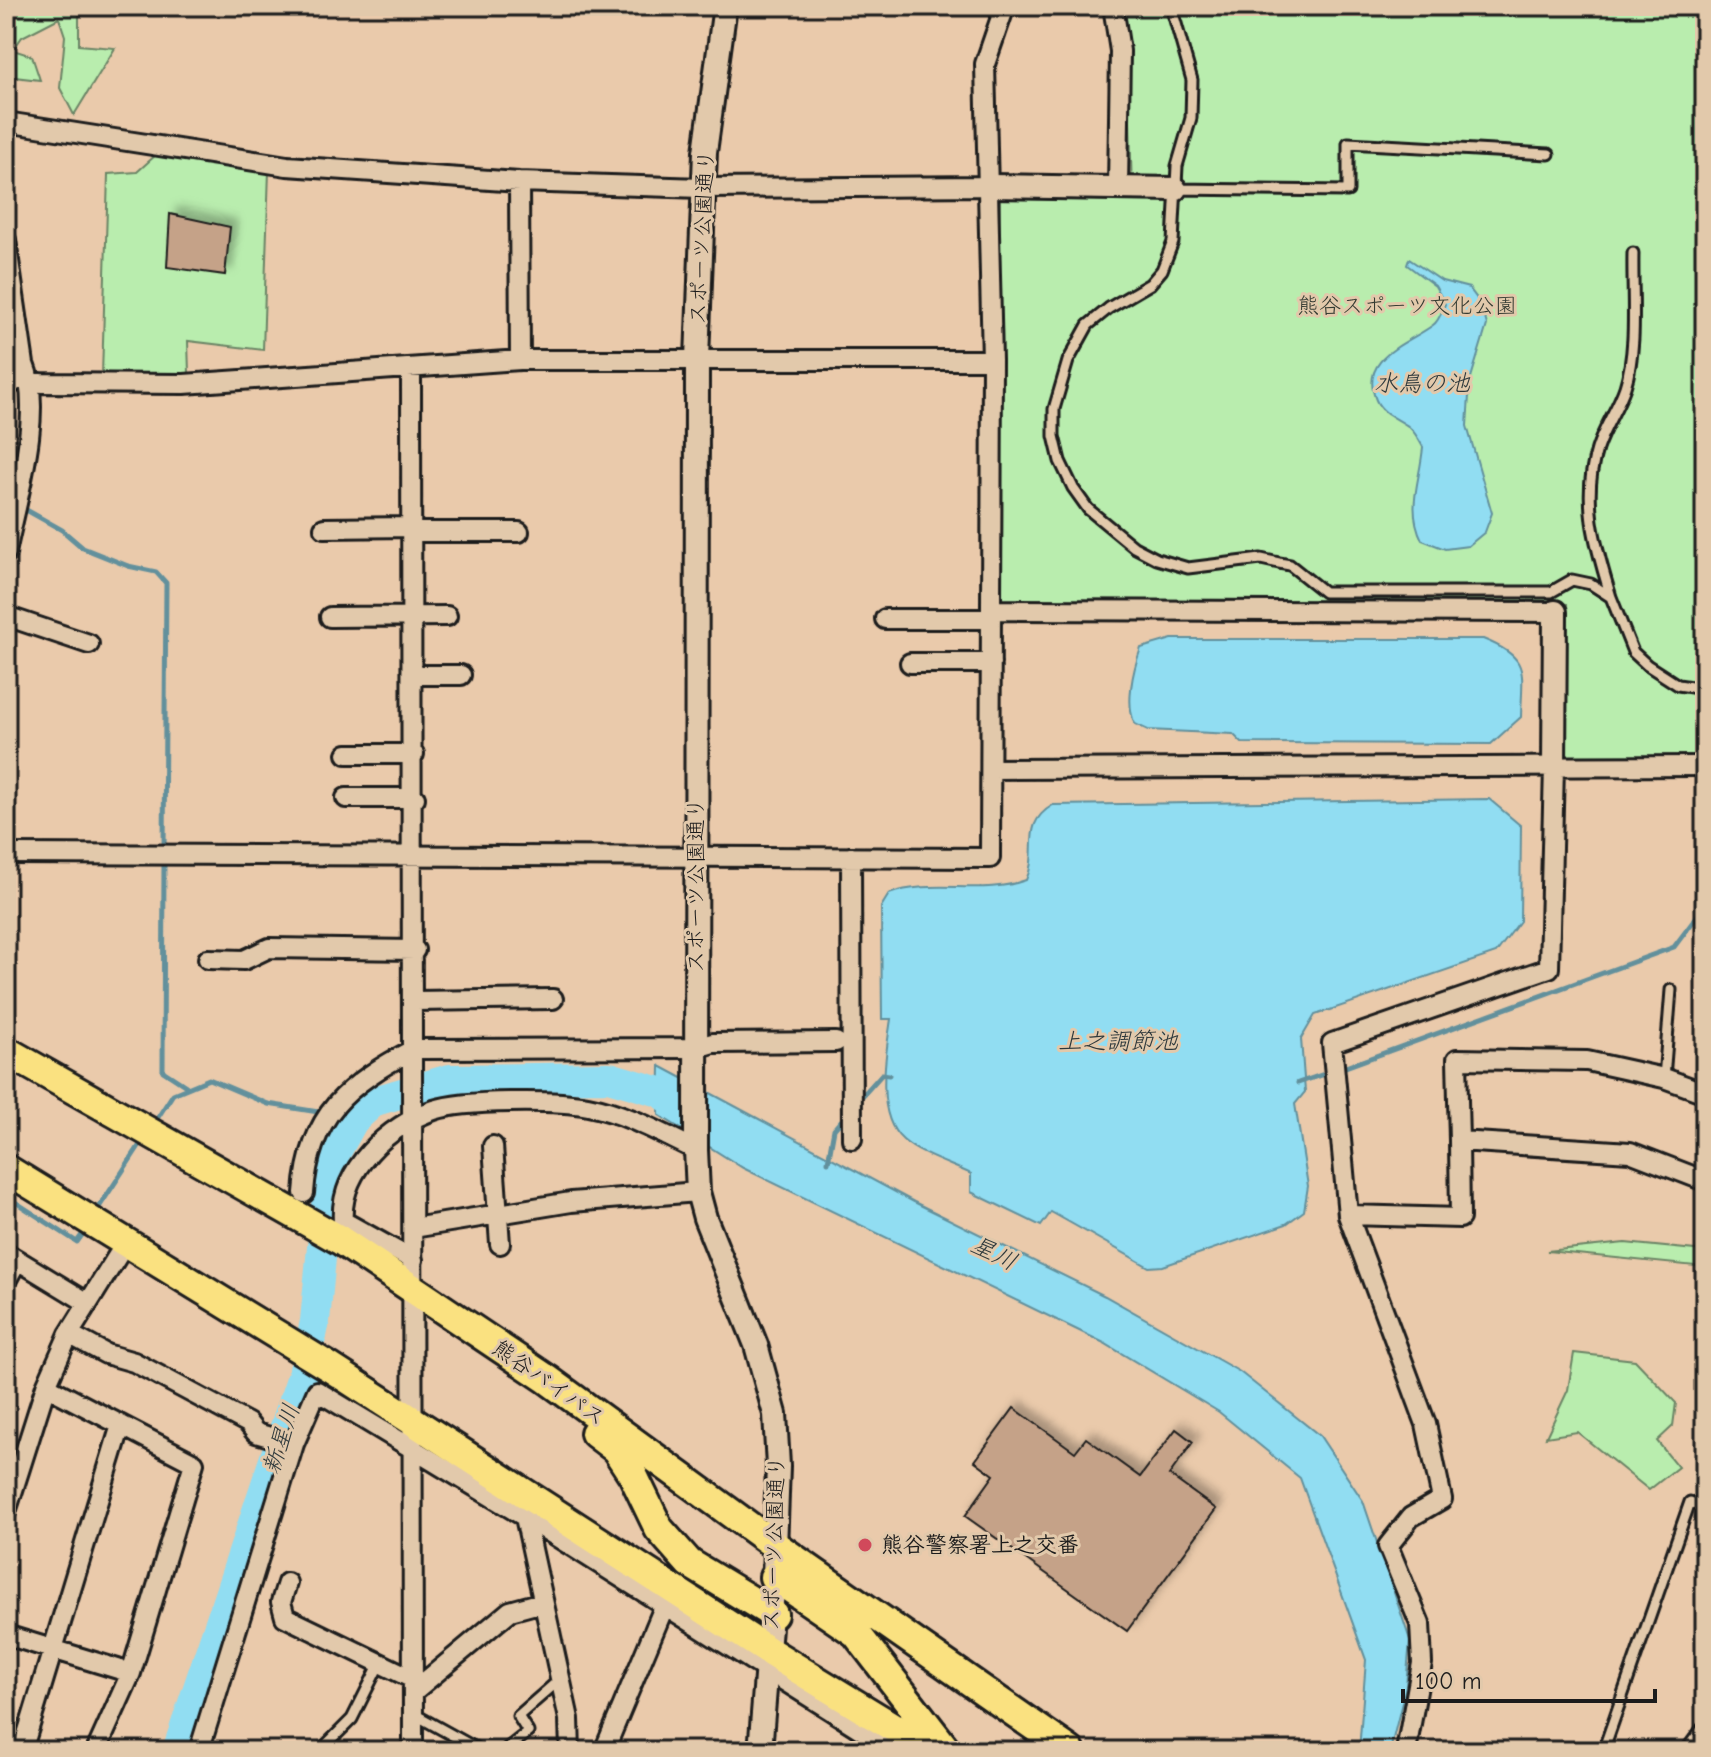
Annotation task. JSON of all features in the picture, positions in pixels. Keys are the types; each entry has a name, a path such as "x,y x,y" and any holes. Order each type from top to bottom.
{"highway":[{"name":"熊谷バイパス","path":"6,1051 148,1131 301,1204 340,1240 531,1369 776,1546 1070,1751"},
{"path":"6,1169 413,1420 769,1660 932,1751"},
{"path":"531,1369 538,1389 616,1449 633,1475 659,1529 689,1563 773,1614"},
{"path":"774,1577 856,1633 947,1751"}],"street":[{"name":"スポーツ公園通り","path":"725,6 702,188 697,359 696,1150 698,1192 767,1376 775,1414 773,1614 760,1751"},
{"path":"6,854 990,858 992,360 985,64 1005,6"},
{"path":"1113,6 1120,51 1118,188"},
{"path":"6,122 287,166 519,182 702,188 989,186 1175,189"},
{"path":"519,182 520,360"},
{"path":"6,240 24,364 32,383 18,495 6,553"},
{"path":"6,387 18,379 32,383 184,384 520,360 992,360"},
{"path":"411,370 415,798 413,1751"},
{"path":"324,528 519,532"},
{"path":"885,619 991,614 1555,612 1549,968 1332,1043 1348,1215 1426,1424 1442,1499 1411,1517 1388,1546 1420,1624 1422,1663 1406,1751"},
{"path":"6,616 89,644"},
{"path":"330,617 447,616"},
{"path":"910,663 991,663"},
{"path":"414,675 461,675"},
{"path":"347,754 414,754"},
{"path":"991,769 1705,766"},
{"path":"346,798 415,798"},
{"path":"851,857 852,1139"},
{"path":"208,959 244,960 269,948 415,950"},
{"path":"415,1001 553,999"},
{"path":"301,1204 306,1158 321,1124 336,1105 379,1068 414,1049 696,1054 713,1043 836,1042"},
{"path":"1348,1215 1460,1218 1457,1059 1587,1061 1664,1078 1705,1093"},
{"path":"413,1260 343,1221 342,1206 353,1174 373,1149 413,1120 436,1109 479,1104 584,1105 610,1111 696,1150"},
{"path":"1459,1141 1630,1152 1705,1181"},
{"path":"493,1146 500,1244"},
{"path":"413,1228 571,1202 698,1192"},
{"path":"6,1512 15,1450 69,1334 125,1244"},
{"path":"6,1281 12,1257 88,1303"},
{"path":"69,1334 106,1354 134,1362 248,1423 256,1433 293,1444"},
{"path":"46,1386 194,1463 131,1673 96,1751"},
{"path":"199,1751 293,1444 317,1391 525,1517 664,1607 769,1660 895,1751"},
{"path":"22,1751 121,1425"},
{"path":"525,1517 558,1681 569,1719 570,1751"},
{"path":"287,1583 281,1602 285,1617 380,1663 414,1685"},
{"path":"414,1685 510,1611 543,1602"},
{"path":"604,1751 664,1607"},
{"path":"6,1635 131,1673"},
{"path":"1691,1751 1705,1732"}],"lane":[{"path":"1171,6 1192,80 1191,118 1177,166 1173,242 1162,270 1150,284 1109,308 1088,325 1059,383 1054,409 1057,449 1073,488 1088,509 1110,529 1157,559 1188,568 1261,559 1290,565 1324,592 1551,592 1572,580 1591,584 1611,597"},
{"path":"1175,189 1348,191 1348,143 1549,154"},
{"path":"1633,253 1630,359 1625,387 1598,448 1591,476 1589,513 1611,597 1633,652 1669,681 1705,689"},
{"path":"1664,1078 1671,990"},
{"path":"1603,1751 1690,1502 1705,1508"},
{"path":"320,1751 352,1719 380,1663"},
{"path":"504,1751 528,1732 518,1716 558,1681"},
{"path":"414,1714 475,1750"}],"green space":[{"path":"6,6 79,6 79,45 115,48 74,115 60,88 65,36 59,18 22,37 13,50 32,56 40,80 6,76"},
{"name":"熊谷スポーツ文化公園","path":"1121,6 1705,6 1705,761 1566,762 1567,604 996,603 1000,194 1132,193 1128,48"},
{"path":"157,154 269,170 263,350 188,341 189,373 102,376 108,174 137,172"},
{"path":"1625,1243 1705,1251 1705,1267 1547,1251"},
{"path":"1574,1353 1635,1360 1676,1403 1673,1426 1657,1441 1678,1467 1649,1490 1577,1432 1546,1437 1568,1390"}],"water":[{"name":"水鳥の池","path":"1409,259 1442,281 1469,288 1481,304 1487,325 1470,381 1467,426 1492,513 1485,532 1468,546 1445,549 1422,540 1414,505 1423,447 1411,429 1379,405 1372,385 1380,362 1435,323 1445,304 1435,286 1407,265"},
{"path":"1172,639 1483,639 1509,653 1520,668 1521,717 1491,744 1242,743 1233,734 1148,730 1135,724 1132,716 1130,697 1135,666 1141,648"},
{"name":"上之調節池","path":"1489,799 1521,826 1520,921 1496,953 1315,1015 1301,1039 1305,1092 1295,1104 1308,1186 1304,1211 1286,1224 1163,1266 1149,1267 1051,1212 1041,1226 971,1192 971,1174 918,1150 894,1129 888,1115 884,1083 891,1019 882,1019 881,907 889,894 922,887 992,887 1026,880 1036,821 1053,805"},
{"name":"星川","path":"660,1066 914,1202 1105,1296 1240,1372 1320,1436 1363,1501 1410,1640 1406,1686 1390,1751 1359,1751 1366,1660 1300,1478 1219,1412 1104,1343 743,1168 659,1115"}],"building":[{"path":"170,214 230,227 225,275 167,267"},
{"path":"1014,1408 1075,1452 1086,1438 1140,1477 1176,1429 1193,1442 1169,1475 1216,1509 1127,1631 965,1516 994,1475 975,1461"}],"waterway":[{"path":"21,507 62,530 83,548 128,566 156,572 166,583 164,850"},
{"path":"164,860 163,1071 186,1086"},
{"path":"1340,1069 1674,947 1701,911 1705,910"},
{"path":"1298,1083 1330,1072"},
{"path":"856,1103 882,1074 889,1075"},
{"name":"新星川","path":"177,1751 306,1364 315,1321 330,1163 353,1121 375,1101 450,1079 609,1077 660,1092 694,1116"},
{"path":"153,1125 173,1094 209,1079 268,1104 325,1113"},
{"path":"828,1162 834,1129 847,1114"},
{"path":"334,1115 353,1121"},
{"path":"96,1212 143,1140"},
{"path":"6,1196 77,1242 87,1228"}],"place":[{"name":"熊谷警察署上之交番","path":"865,1545"}]}
